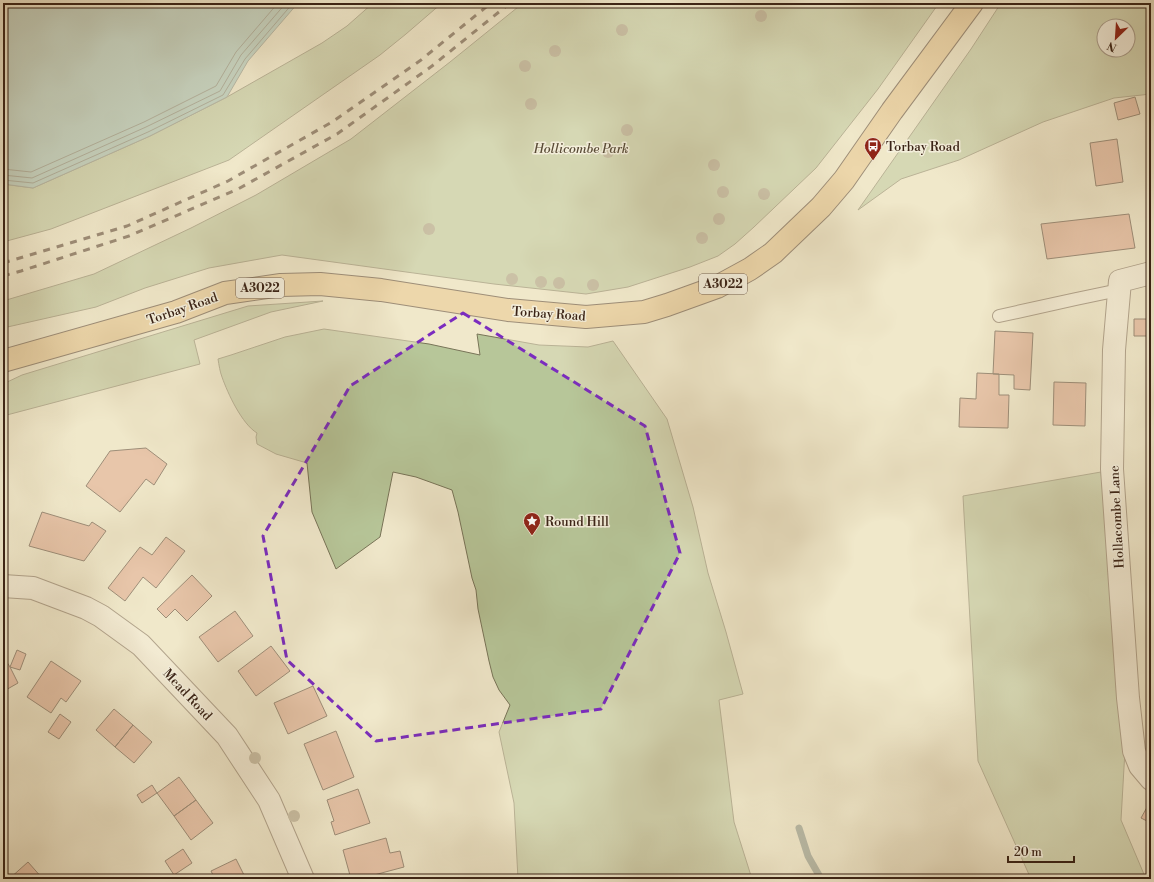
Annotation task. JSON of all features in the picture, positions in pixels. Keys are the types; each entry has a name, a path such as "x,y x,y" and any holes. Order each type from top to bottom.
{"main road":[{"name":"Torbay Road","path":"3,361 176,312 225,293 281,285 320,284 381,290 508,310 586,316 644,312 717,287 750,269 773,253 821,207 844,180 892,111 972,3"}],"street":[{"path":"1119,290 1120,281 1151,273"},
{"name":"Hollacombe Lane","path":"1119,290 1114,350 1112,469 1128,698 1134,751 1140,766 1151,779"},
{"name":"Mead Road","path":"3,586 34,588 86,608 102,616 141,645 227,736 269,800 303,879"}],"lane":[{"path":"999,316 1076,298 1119,290"}],"highlighted area":[{"path":"463,313 645,426 680,553 601,709 376,741 287,660 263,536 350,386"}],"green space":[{"path":"373,3 442,3 380,55 229,160 51,229 3,242 3,184 33,188 150,136 227,97 322,43 347,26"},
{"name":"Hollicombe Park","path":"523,3 939,3 878,89 816,168 735,244 718,256 690,267 628,287 586,294 494,284 282,255 209,268 145,288 96,307 3,328 3,301 94,274 256,195 351,139"},
{"path":"1001,3 1151,3 1151,94 1114,98 1043,122 959,160 901,179 858,210 971,49"},
{"path":"323,301 271,312 194,340 200,364 3,416 3,384 22,375 248,306"},
{"path":"324,329 429,344 480,355 477,334 539,345 588,347 613,341 667,419 693,507 708,573 743,694 719,700 734,822 752,879 518,879 514,803 499,732 510,705 499,690 493,677 478,609 476,590 452,490 416,477 393,472 380,537 336,569 312,512 307,463 276,454 257,444 257,433 251,429 241,416 221,375 218,359 285,337"},
{"path":"1101,472 1125,750 1121,820 1146,879 1031,879 978,761 963,496"}],"water":[{"path":"3,3 298,3 248,61 227,97 150,136 33,188 3,184"}],"building":[{"path":"1135,97 1140,114 1118,120 1114,103"},
{"path":"1117,139 1123,182 1096,186 1090,143"},
{"path":"1129,214 1135,248 1047,259 1041,224"},
{"path":"1134,319 1151,319 1151,336 1134,336"},
{"path":"995,331 1033,333 1030,390 1014,389 1014,375 993,374"},
{"path":"977,373 999,374 999,395 1009,395 1008,428 959,427 960,398 976,399"},
{"path":"1054,382 1086,383 1085,426 1053,425"},
{"path":"146,448 167,464 154,485 146,479 120,512 86,486 110,451"},
{"path":"1148,461 1151,461 1151,483 1148,483"},
{"path":"42,512 89,526 92,522 106,531 84,561 29,546"},
{"path":"166,537 185,551 156,588 143,577 125,601 108,588 140,547 152,555"},
{"path":"192,575 212,596 187,621 175,609 166,618 157,609"},
{"path":"235,611 253,636 218,662 199,637"},
{"path":"271,646 290,671 256,696 238,671"},
{"path":"17,650 26,654 20,670 10,667"},
{"path":"3,656 18,683 4,691 3,690"},
{"path":"51,661 81,681 66,702 61,698 51,713 27,697"},
{"path":"313,686 327,716 288,734 274,703"},
{"path":"114,709 133,725 115,747 96,730"},
{"path":"60,714 71,722 59,739 48,732"},
{"path":"133,725 152,742 134,763 115,747"},
{"path":"336,731 354,777 323,790 304,744"},
{"path":"179,777 196,800 174,816 157,793"},
{"path":"152,785 157,793 142,803 137,795"},
{"path":"358,789 370,823 335,835 331,822 334,821 327,800"},
{"path":"196,800 213,823 191,840 174,816"},
{"path":"1151,800 1151,823 1141,818"},
{"path":"386,838 390,853 400,851 404,867 359,879 351,879 343,850"},
{"path":"183,849 192,863 174,875 165,861"},
{"path":"236,859 246,879 215,879 211,871"},
{"path":"28,862 43,879 9,879"}],"waterway":[{"path":"799,828 808,856 820,877"}],"railway":[{"path":"3,263 127,226 228,181 332,122 421,60 491,3"},
{"path":"3,276 129,236 238,189 337,134 432,66 510,3"}],"place":[{"name":"Torbay Road","path":"873,161"},
{"name":"Round Hill","path":"532,536"}]}
